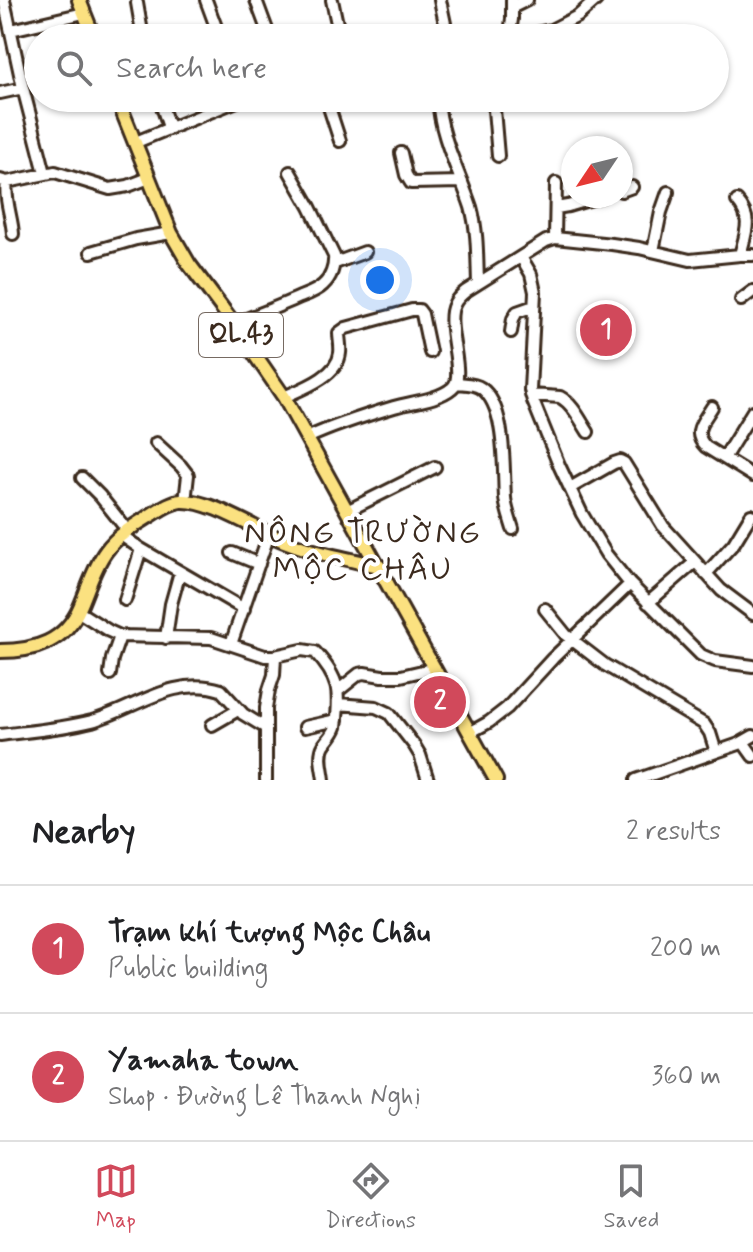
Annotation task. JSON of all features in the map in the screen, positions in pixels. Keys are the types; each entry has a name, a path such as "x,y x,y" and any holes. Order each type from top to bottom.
{"main road":[{"name":"QL.43","path":"123,112 171,233 189,264 284,397 496,780"},
{"path":"0,651 36,648 56,638 79,612 105,553 124,532 167,505 192,502 318,553 379,566"}],"street":[{"path":"4,0 24,92"},
{"path":"206,0 215,24"},
{"path":"256,0 265,24"},
{"path":"332,0 337,24"},
{"path":"440,0 445,24"},
{"path":"516,24 513,4 527,0"},
{"path":"563,24 578,16 596,0"},
{"path":"137,3 141,24"},
{"path":"29,24 82,6"},
{"path":"11,30 24,26"},
{"path":"0,93 23,88"},
{"path":"29,112 45,173"},
{"path":"164,112 169,127"},
{"path":"136,142 208,112"},
{"path":"331,112 340,141"},
{"path":"440,112 443,132 475,223 478,283"},
{"path":"494,112 498,156"},
{"path":"401,153 411,183 462,182"},
{"path":"13,234 4,181 55,172 110,189 149,178"},
{"path":"234,324 317,289 325,284 335,263 321,228 290,172"},
{"path":"555,238 556,183"},
{"path":"653,251 668,192"},
{"path":"737,201 751,218 740,255"},
{"path":"556,208 561,207"},
{"path":"91,252 171,233"},
{"path":"307,438 357,418 433,397 453,388 456,383 456,361 450,322 458,298 546,241 555,238 653,251 690,260 753,255"},
{"path":"335,263 365,252"},
{"path":"521,257 534,282 531,395 546,437 593,534 630,584 701,655 715,661 753,666"},
{"path":"741,300 753,291"},
{"path":"511,332 517,312 534,306"},
{"path":"284,397 316,382 330,371 340,357 339,333 346,328 419,310 430,352"},
{"path":"456,383 480,386 498,415 506,507 513,529"},
{"path":"531,395 564,399 588,432"},
{"path":"712,407 698,436 706,447 753,476"},
{"path":"724,458 753,411"},
{"path":"156,443 188,475 185,502"},
{"path":"570,488 614,463 624,463 654,513 695,562 721,590 753,614"},
{"path":"347,511 435,467"},
{"path":"82,478 141,549 244,609"},
{"path":"706,574 734,543 751,515"},
{"path":"231,644 269,534"},
{"path":"125,600 141,549"},
{"path":"232,553 259,564"},
{"path":"648,603 695,562"},
{"path":"166,638 180,572"},
{"path":"471,732 507,708 553,658 630,584"},
{"path":"545,609 572,640 624,677 704,724 716,752"},
{"path":"79,612 120,636 211,638 257,654 275,656 302,650 315,652 335,678 339,690 335,733 321,754 324,780"},
{"path":"110,674 120,636"},
{"path":"266,780 267,699 274,675 275,656"},
{"path":"339,690 359,674 401,676 435,668"},
{"path":"0,735 47,731 95,720 162,691 206,687 221,690 238,710 266,728"},
{"path":"338,704 376,707 389,713 420,755 428,780"},
{"path":"212,725 238,710"},
{"path":"305,727 337,720"},
{"path":"636,780 748,739 753,756"}],"place":[{"name":"Trạm khí tượng Mộc Châu","path":"606,330"},
{"name":"Yamaha town","path":"440,702"}],"district":[{"name":"NÔNG TRƯỜNG MỘC CHÂU","path":"363,552"}]}
